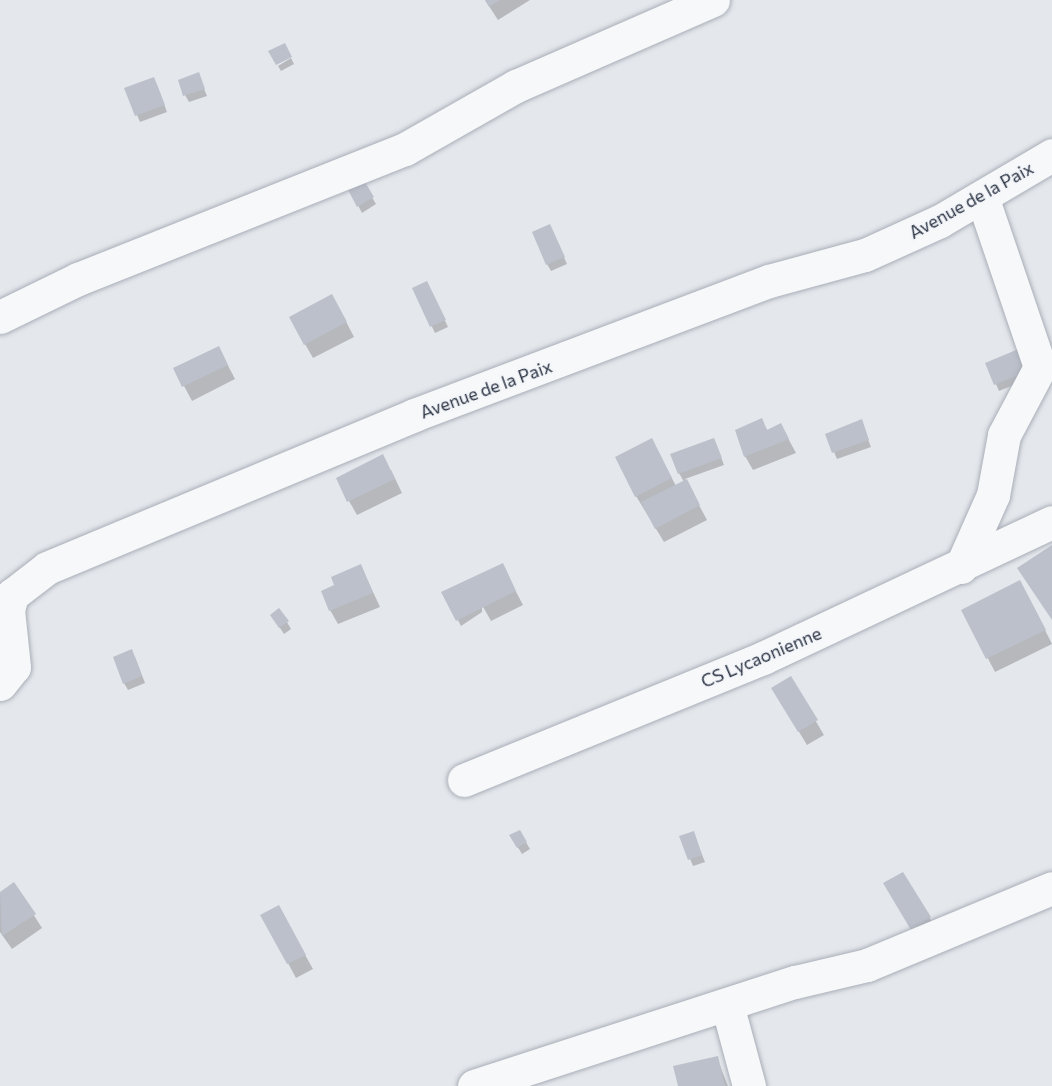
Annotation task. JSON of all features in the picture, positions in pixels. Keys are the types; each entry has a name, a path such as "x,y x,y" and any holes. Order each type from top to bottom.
{"street":[{"path":"0,317 78,279 405,149 516,86 713,0"},
{"name":"Avenue de la Paix","path":"0,684 14,668 8,610 12,595 47,568 414,415 769,281 865,255 982,196 1052,155"},
{"path":"961,567 993,495 1004,435 1040,367 982,196"},
{"name":"CS Lycaonienne","path":"464,780 762,658 961,567 1052,522"},
{"path":"474,1086 920,946 1052,888"},
{"path":"728,1008 749,1086"}],"building":[{"path":"485,0 500,0 489,7"},
{"path":"285,43 292,57 276,65 268,51"},
{"path":"199,72 205,89 183,96 178,80"},
{"path":"154,77 165,105 135,116 124,88"},
{"path":"362,177 374,197 357,207 346,186"},
{"path":"550,224 565,257 546,265 532,232"},
{"path":"427,281 446,320 430,327 412,288"},
{"path":"332,294 347,322 304,345 289,317"},
{"path":"219,346 228,365 182,387 173,368"},
{"path":"1021,348 1031,370 994,385 985,363"},
{"path":"762,418 767,430 781,423 789,439 744,457 735,430"},
{"path":"862,419 869,440 832,453 825,434"},
{"path":"652,438 672,478 635,497 615,457"},
{"path":"714,438 722,458 678,474 670,454"},
{"path":"383,454 395,479 347,502 336,478"},
{"path":"687,479 700,505 655,529 641,502"},
{"path":"1052,545 1052,620 1017,568"},
{"path":"503,563 516,591 456,621 441,592"},
{"path":"361,564 373,593 329,611 321,591 334,585 331,577"},
{"path":"1020,580 1046,630 986,659 961,610"},
{"path":"279,608 289,621 279,628 270,615"},
{"path":"132,649 142,676 123,684 113,657"},
{"path":"791,676 818,720 798,732 771,688"},
{"path":"520,830 527,842 517,848 509,835"},
{"path":"694,831 702,855 688,860 679,836"},
{"path":"903,872 931,917 911,930 883,883"},
{"path":"14,882 36,914 2,936 0,892"},
{"path":"279,905 306,955 287,964 260,915"},
{"path":"718,1056 725,1086 678,1086 673,1066"}]}
